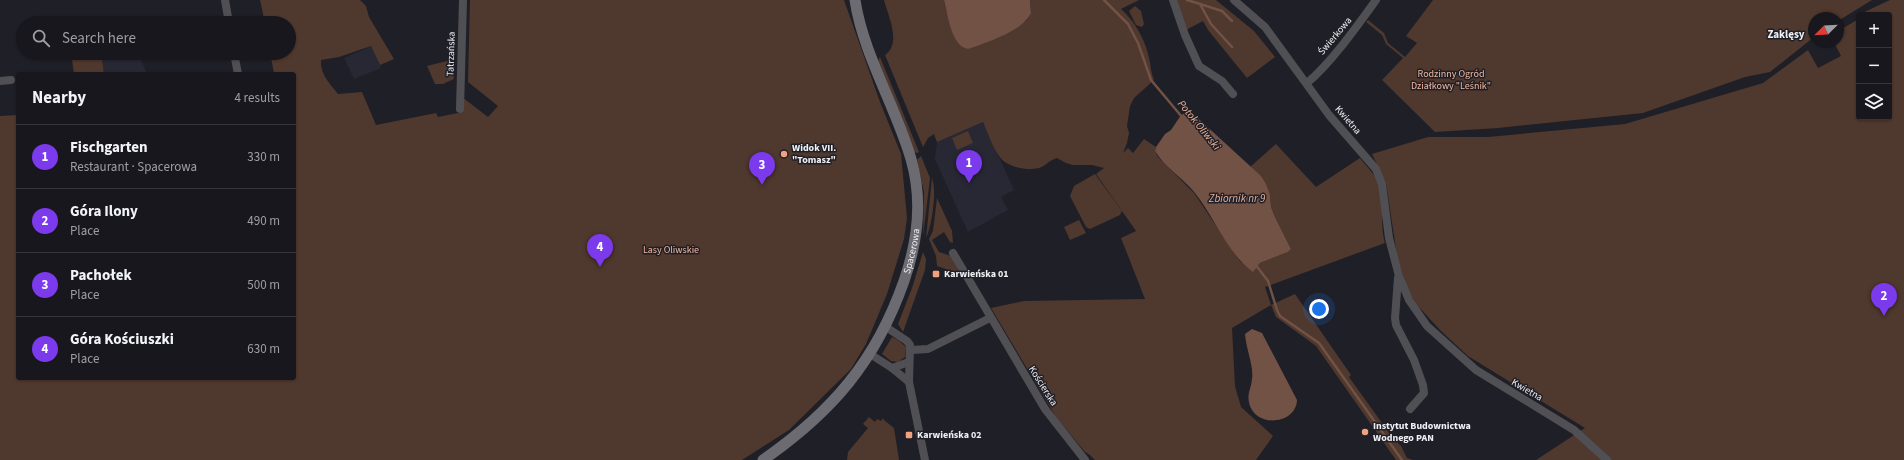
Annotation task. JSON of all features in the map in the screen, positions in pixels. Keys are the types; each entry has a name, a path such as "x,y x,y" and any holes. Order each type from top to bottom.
{"main road":[{"name":"Spacerowa","path":"763,460 793,439 820,415 859,370 886,327 896,304 911,259 915,241 919,209 918,193 911,158 867,43 855,0"}],"street":[{"path":"225,0 228,16"},
{"name":"Tatrzańska","path":"460,109 462,0"},
{"path":"1173,0 1185,34 1200,66 1222,81 1233,94"},
{"name":"Kwietna","path":"1234,0 1266,27 1329,114 1362,151 1380,176 1389,238 1399,276 1410,300 1419,316 1427,326 1462,358 1492,381 1574,430 1608,460"},
{"name":"Świerkowa","path":"1307,83 1341,46 1376,0"},
{"path":"235,60 238,72"},
{"path":"0,81 11,80"},
{"name":"Kościerska","path":"953,253 1045,409 1085,460"},
{"name":"Kwietna","path":"1399,276 1395,318 1396,325 1414,360 1423,384 1424,393 1410,409"},
{"path":"911,350 928,349 990,318"},
{"path":"886,327 908,341 911,350 909,362 909,382 925,460"},
{"path":"870,354 892,368 909,382"},
{"path":"892,368 909,362"}],"shaded area":[{"path":"372,46 381,68 354,79 344,58"},
{"path":"102,60 141,60 146,72 104,72"},
{"path":"983,122 1014,190 1001,197 1008,210 968,232 935,159 937,142"}],"green space":[{"name":"Lasy Oliwskie","path":"260,0 360,0 366,6 369,17 394,59 380,65 371,46 339,57 321,60 321,65 326,78 338,94 362,92 376,125 436,113 438,117 463,112 462,97 488,117 498,106 468,82 470,0 844,0 880,102 901,154 907,218 904,239 887,294 866,344 851,369 789,430 742,460 0,460 0,116 16,115 16,380 296,380 296,72 274,72 271,60 296,60 296,16 263,16"},
{"path":"884,0 944,0 948,16 979,45 1026,21 1030,14 1030,0 1139,0 1121,9 1135,25 1142,38 1147,51 1154,80 1134,98 1130,106 1127,126 1129,133 1123,153 1128,148 1133,153 1144,139 1156,147 1155,151 1158,157 1194,193 1240,261 1253,271 1260,263 1288,252 1291,249 1271,207 1270,195 1250,167 1276,144 1316,187 1360,158 1373,173 1381,193 1382,227 1385,243 1265,287 1271,305 1232,328 1235,386 1241,407 1273,436 1256,460 1095,460 1085,452 1056,417 991,308 1024,301 1145,299 1121,238 1136,231 1096,174 1104,168 1092,165 1073,165 1057,158 1039,168 1029,169 1017,167 1002,160 992,144 983,122 937,142 934,134 928,138 923,147 885,55 893,44 893,37 891,21"},
{"path":"1175,0 1216,0 1254,31 1275,57 1247,78 1208,30 1203,21 1186,30"},
{"name":"Rodzinny Ogród Działkowy \"Leśnik\"","path":"1433,0 1872,0 1844,17 1844,12 1808,12 1808,42 1770,72 1745,77 1643,113 1498,128 1435,132 1382,80 1403,58 1386,44 1382,35 1366,22 1368,20 1384,33 1388,43 1405,57 1417,43 1406,36"},
{"path":"1890,0 1904,0 1904,460 1536,460 1585,428 1468,356 1441,331 1417,305 1407,289 1397,255 1386,183 1372,154 1428,137 1488,137 1625,124 1763,83 1808,50 1818,68 1841,56 1837,48 1844,48 1844,28 1856,21 1856,120 1892,120 1892,12 1864,12"},
{"path":"1135,6 1141,11 1144,24 1142,27 1136,25 1129,11"},
{"path":"880,57 919,152 917,153 914,152 878,61"},
{"path":"72,60 102,60 104,72 74,72"},
{"path":"451,60 454,79 443,84 435,84 427,66"},
{"path":"968,131 973,143 957,150 952,138"},
{"path":"921,156 930,178 923,237 924,192 917,160"},
{"path":"1095,174 1122,211 1120,215 1090,229 1086,227 1070,196 1074,186"},
{"path":"932,178 934,191 933,208 926,238"},
{"path":"937,198 952,231 953,243 950,242 944,232 932,240 939,252 951,256 960,272 958,273 937,266 936,256 929,239 933,231"},
{"path":"1079,220 1086,233 1070,240 1064,227"},
{"path":"923,252 926,259 925,270 903,332 898,324 912,288"},
{"path":"1295,294 1351,375 1349,377 1392,437 1401,446 1407,458 1413,460 1396,460 1316,346 1276,317 1271,305"},
{"path":"892,337 906,347 905,357 898,362 891,361 882,354"},
{"path":"869,417 875,422 877,419 881,421 883,418 894,428 899,460 847,460 848,452 868,428 863,424"}],"water":[{"path":"944,0 1030,0 1031,13 1027,19 1012,31 994,40 968,49 962,47 954,36"},
{"name":"Zbiornik nr 9","path":"1190,111 1261,176 1266,184 1270,195 1271,207 1291,249 1288,252 1260,263 1253,272 1228,245 1195,193 1164,163 1155,151 1165,134 1171,130 1181,115"},
{"path":"1252,329 1262,333 1297,400 1295,408 1284,418 1268,420 1261,418 1254,413 1250,406 1249,395 1252,374 1245,334"}],"waterway":[{"name":"Potok Oliwski","path":"1104,0 1128,24 1138,43 1151,80 1182,117"},
{"path":"1187,0 1200,4 1211,24 1232,47"},
{"path":"1200,4 1222,11 1232,21"},
{"name":"Potok Oliwski","path":"1255,264 1268,281 1280,316 1319,343 1402,460"}],"place":[{"name":"Widok VII. \"Tomasz\"","path":"784,154"},
{"name":"Fischgarten","path":"969,183"},
{"name":"Pachołek","path":"762,185"},
{"name":"Góra Kościuszki","path":"600,267"},
{"name":"Karwieńska 01","path":"936,274"},
{"name":"Góra Ilony","path":"1884,316"},
{"name":"Instytut Budownictwa Wodnego PAN","path":"1365,432"},
{"name":"Karwieńska 02","path":"909,435"}],"district":[{"name":"Zaklęsy","path":"1786,34"}]}
